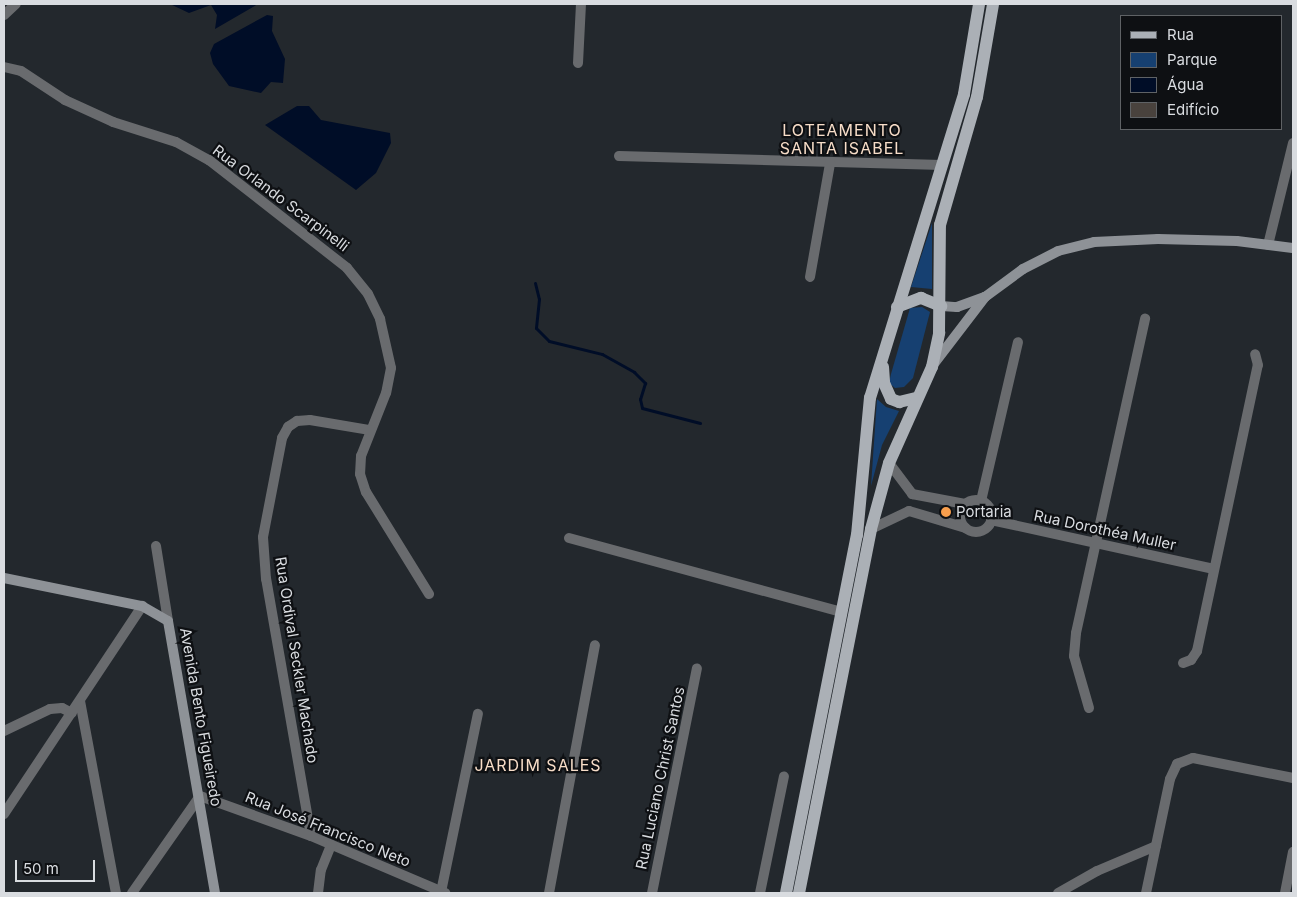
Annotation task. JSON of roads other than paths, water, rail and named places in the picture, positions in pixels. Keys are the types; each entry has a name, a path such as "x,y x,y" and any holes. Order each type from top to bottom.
{"main road":[{"path":"786,893 857,535 868,407 897,307 964,94 980,4"},
{"path":"798,893 872,529 889,463 916,398 932,367 941,306 940,225 977,97 994,4"},
{"path":"897,307 921,298 941,306"},
{"path":"882,360 884,383 890,399 899,402 916,398"}],"street":[{"path":"4,15 16,4"},
{"path":"578,63 581,4"},
{"name":"Rua Orlando Scarpinelli","path":"4,67 21,71 65,100 113,122 176,142 209,160 346,268 368,294 388,344 391,368 386,393 361,456 360,474 366,492 428,594"},
{"path":"1268,245 1293,143"},
{"path":"619,156 942,165"},
{"path":"810,278 830,163"},
{"path":"932,367 985,298 1023,269 1058,252 1094,242 1158,239 1293,248"},
{"path":"941,306 957,307 985,298"},
{"path":"1089,708 1074,656 1076,633 1097,544 1144,318"},
{"path":"981,501 1018,342"},
{"path":"1183,663 1191,660 1197,651 1258,364 1254,354"},
{"name":"Rua Ordival Seckler Machado","path":"311,836 266,579 263,537 282,438 288,426 297,421 310,420 370,430"},
{"path":"872,529 909,512 981,532 992,520 990,508 981,501 965,504 912,494 889,463"},
{"path":"909,512 912,494"},
{"path":"965,504 960,514 966,528"},
{"name":"Rua Dorothéa Muller","path":"992,520 1213,569"},
{"path":"569,538 841,612"},
{"name":"Avenida Bento Figueiredo","path":"156,546 215,893"},
{"path":"4,578 142,606 168,621"},
{"path":"4,814 142,606"},
{"path":"549,893 595,645"},
{"name":"Rua Luciano Christ Santos","path":"652,893 697,668"},
{"path":"80,701 116,893"},
{"path":"4,731 50,709 62,708 72,713"},
{"path":"443,892 478,714"},
{"path":"1146,893 1170,779 1178,764 1184,759 1194,758 1293,778"},
{"path":"760,893 784,776"},
{"path":"132,893 200,796"},
{"name":"Rua José Francisco Neto","path":"200,796 311,836 443,892"},
{"path":"318,893 321,870 331,845"},
{"path":"1058,893 1097,871 1156,846"},
{"path":"1285,893 1293,852"}],"water":[{"path":"170,4 258,4 215,29 217,15 211,5 189,13"},
{"path":"267,15 273,16 272,31 285,59 283,83 271,82 261,93 229,86 213,64 210,53 214,44"},
{"path":"297,106 309,106 321,120 390,133 391,143 376,173 356,190 265,125"}],"waterway":[{"path":"535,283 539,299 536,328 549,341 602,354 634,372 645,383 640,399 642,408 700,423"}],"place":[{"name":"Portaria","path":"946,512"}],"district":[{"name":"LOTEAMENTO SANTA ISABEL","path":"842,139"},
{"name":"JARDIM SALES","path":"538,765"}]}
